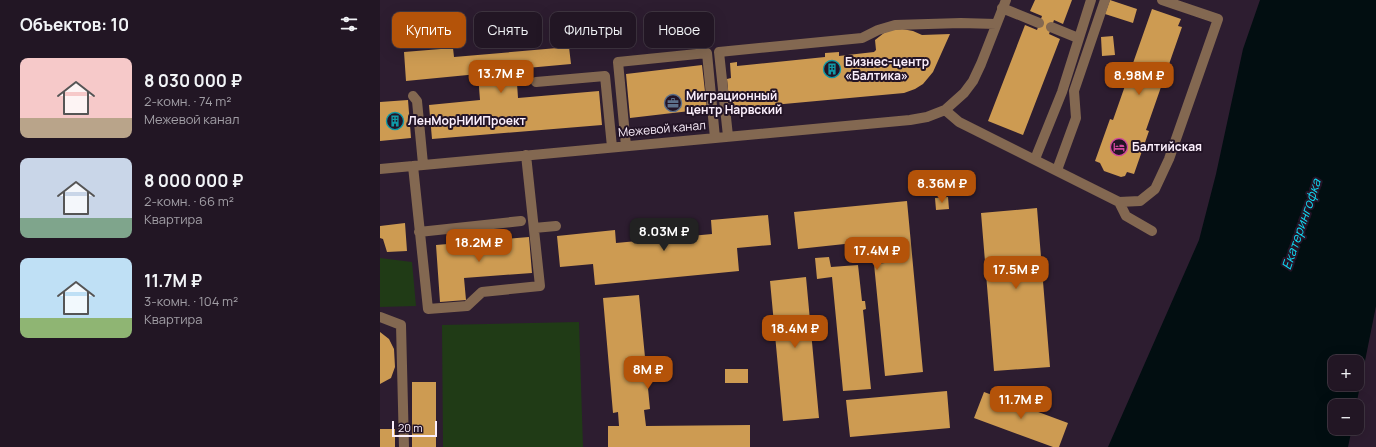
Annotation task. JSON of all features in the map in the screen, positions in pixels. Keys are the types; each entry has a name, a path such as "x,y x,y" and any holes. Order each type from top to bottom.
{"street":[{"path":"1034,159 1062,92 1091,0"},
{"path":"1057,170 1076,118 1074,91 1105,0"},
{"path":"1039,23 1004,4 973,81 964,93 945,110 959,122 1119,202 1140,201 1155,188 1169,159 1218,19 1162,0"},
{"path":"728,136 719,52 862,38 878,30 895,25 961,23 996,24"},
{"path":"1051,27 1078,38"},
{"path":"626,146 618,62 707,54 715,138"},
{"path":"536,82 605,76 612,147"},
{"path":"417,100 420,232 428,309 467,306 482,292 540,286 526,155"},
{"name":"Межевой канал","path":"380,169 910,120 927,117 945,110"},
{"path":"1119,202 1126,216 1152,231"},
{"path":"420,232 521,221"},
{"path":"534,228 556,226"},
{"path":"380,317 401,325 404,447"}],"green space":[{"path":"380,258 412,262 416,306 380,307"},
{"path":"579,322 583,447 443,447 442,325"}],"water":[{"name":"Екатерингофка","path":"1260,0 1376,0 1376,306 1364,366 1364,355 1328,355 1328,391 1359,391 1357,399 1328,399 1328,435 1351,435 1348,447 1108,447 1199,240 1216,174 1243,49"}],"building":[{"path":"1035,0 1072,0 1063,24 1054,20 1049,34 1060,39 1023,135 988,121 1025,25 1037,30 1042,16 1030,11"},
{"path":"1110,0 1137,9 1133,23 1105,14"},
{"path":"1152,9 1181,19 1178,26 1182,27 1146,130 1149,131 1134,174 1127,172 1125,176 1121,177 1104,171 1100,163 1095,161 1110,119 1113,120"},
{"name":"Бизнес-центр «Балтика»","path":"902,29 913,31 922,35 950,34 933,72 923,84 915,89 904,93 730,109 727,79 731,78 730,63 737,62 737,66 825,57 825,53 839,52 839,56 874,52 876,50 875,40 891,30"},
{"path":"1113,36 1115,55 1102,56 1101,37"},
{"path":"453,48 454,57 569,48 571,64 516,69 518,98 599,91 602,125 432,139 429,105 480,100 478,74 406,81 404,52"},
{"path":"702,65 707,109 630,118 626,74"},
{"name":"ЛенМорНИИПроект","path":"408,100 411,138 380,141 380,102"},
{"path":"948,197 949,209 936,210 935,198"},
{"path":"907,201 923,372 885,376 874,264 885,263 882,240 798,249 794,212"},
{"path":"1037,208 1050,367 994,371 981,213"},
{"path":"768,215 771,245 737,248 739,271 595,285 593,264 560,267 557,236 615,230 616,243 712,234 711,220"},
{"path":"405,223 407,251 387,252 383,239 380,238 380,226"},
{"path":"529,237 532,273 464,278 466,300 440,302 436,245"},
{"path":"829,257 831,267 858,265 862,301 865,301 866,309 863,310 871,389 843,391 832,277 817,279 815,258"},
{"path":"806,277 819,418 783,421 770,281"},
{"path":"639,295 650,409 644,410 646,426 750,425 750,447 608,447 608,426 619,426 618,412 613,413 603,298"},
{"path":"380,332 389,339 394,349 395,367 391,378 380,384"},
{"path":"725,369 748,369 748,383 725,383"},
{"path":"412,382 436,382 436,447 412,447"},
{"path":"947,391 950,428 850,437 846,400"},
{"path":"984,392 1068,423 1059,447 1053,447 974,418"},
{"path":"380,429 395,429 395,447 380,447"}],"place":[{"name":"Бизнес-центр «Балтика»","path":"832,69"},
{"name":"Миграционный центр Нарвский","path":"673,103"},
{"name":"ЛенМорНИИПроект","path":"395,121"},
{"name":"Балтийская","path":"1119,147"}]}
